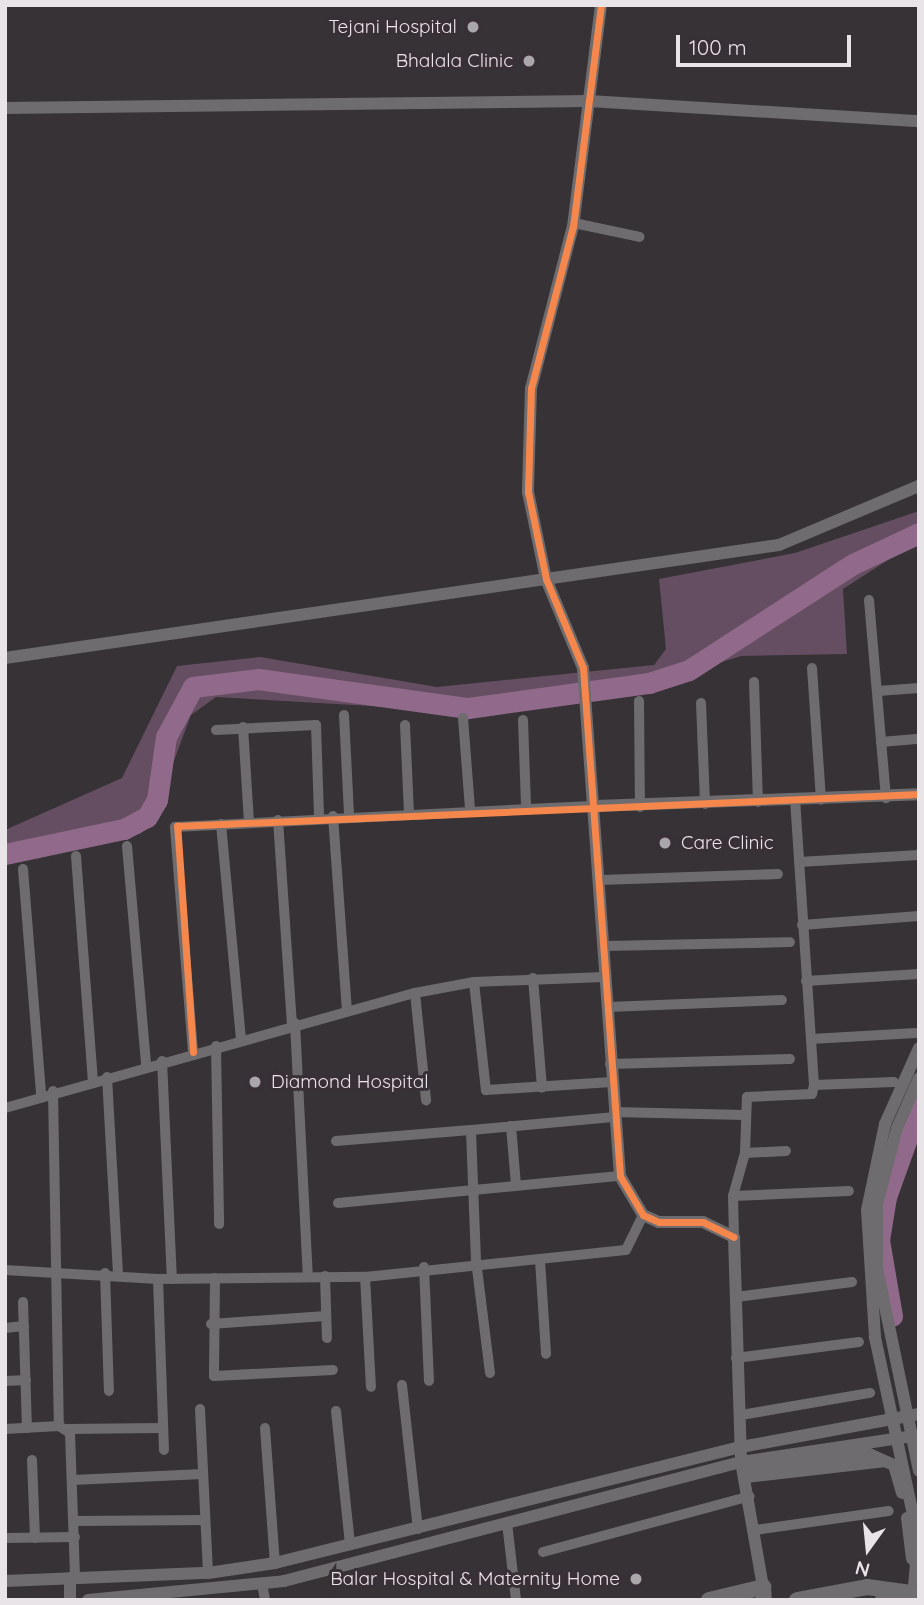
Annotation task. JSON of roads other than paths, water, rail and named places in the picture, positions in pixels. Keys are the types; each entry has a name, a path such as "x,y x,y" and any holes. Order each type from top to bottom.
{"main road":[{"path":"797,1600 867,1587 919,1594"},
{"path":"709,1600 764,1594"},
{"path":"883,1600 892,1600"}],"street":[{"path":"601,5 574,223 531,388 528,492 546,579 583,668 596,806 605,946 604,977 620,1176 643,1215"},
{"path":"5,108 589,101 919,121"},
{"path":"574,223 640,237"},
{"path":"5,658 779,545 919,486"},
{"path":"869,600 886,798"},
{"path":"812,668 821,800"},
{"path":"754,682 758,802"},
{"path":"878,691 919,688"},
{"path":"639,701 640,807"},
{"path":"701,703 705,804"},
{"path":"344,715 349,815"},
{"path":"463,718 470,810"},
{"path":"523,720 526,807"},
{"path":"216,730 316,725 319,817"},
{"path":"405,725 410,813"},
{"path":"243,727 249,822"},
{"path":"881,742 919,739"},
{"path":"194,1052 174,829 349,815 526,807 640,807 795,802 919,794"},
{"path":"764,1594 741,1447 736,1358 733,1196 745,1153 744,1115 747,1097 812,1094 814,1085 795,802"},
{"path":"333,816 348,1009"},
{"path":"278,820 308,1276"},
{"path":"221,824 241,1038"},
{"path":"127,846 146,1065"},
{"path":"799,862 919,855"},
{"path":"76,856 93,1080"},
{"path":"23,869 41,1095"},
{"path":"600,880 778,874"},
{"path":"802,925 919,916"},
{"path":"605,946 790,942"},
{"path":"806,981 919,974"},
{"path":"5,1108 52,1091 293,1023 415,993 474,982 604,977"},
{"path":"533,978 542,1088"},
{"path":"474,982 484,1087 542,1088 612,1082"},
{"path":"415,993 426,1100"},
{"path":"608,1007 782,1000"},
{"path":"811,1039 916,1033"},
{"path":"216,1046 219,1224"},
{"path":"913,1600 919,1567 867,1276 873,1175 885,1124 919,1048"},
{"path":"610,1063 790,1059"},
{"path":"162,1061 172,1279"},
{"path":"107,1077 118,1273"},
{"path":"919,1079 897,1128 877,1204 877,1268 919,1471"},
{"path":"814,1085 894,1082"},
{"path":"52,1091 63,1427 73,1480 75,1537 70,1600"},
{"path":"337,1141 614,1115 744,1115"},
{"path":"511,1126 516,1185"},
{"path":"471,1130 476,1261 490,1373"},
{"path":"745,1153 786,1152"},
{"path":"338,1203 620,1176"},
{"path":"733,1196 849,1191"},
{"path":"5,1270 60,1274 118,1273 158,1279 365,1277 476,1261 540,1260 626,1250 643,1215"},
{"path":"643,1215 703,1222 734,1237"},
{"path":"540,1260 546,1354"},
{"path":"424,1267 429,1381"},
{"path":"105,1273 109,1391"},
{"path":"325,1276 327,1338"},
{"path":"365,1277 371,1387"},
{"path":"215,1278 211,1324 214,1376 333,1370"},
{"path":"158,1279 164,1450"},
{"path":"736,1297 852,1282"},
{"path":"23,1302 27,1428"},
{"path":"211,1324 326,1316"},
{"path":"5,1328 24,1326"},
{"path":"736,1358 859,1342"},
{"path":"5,1381 26,1380"},
{"path":"402,1385 418,1529"},
{"path":"741,1415 870,1393"},
{"path":"200,1409 208,1573"},
{"path":"336,1411 350,1545"},
{"path":"5,1581 208,1573 275,1563 741,1447 919,1414"},
{"path":"5,1429 162,1428"},
{"path":"265,1428 275,1563"},
{"path":"88,1600 262,1584 507,1523 919,1435"},
{"path":"746,1470 883,1457 899,1479 912,1560 919,1567"},
{"path":"32,1460 35,1538"},
{"path":"746,1470 889,1462"},
{"path":"73,1480 203,1474"},
{"path":"543,1552 750,1496"},
{"path":"755,1530 889,1511"},
{"path":"74,1521 205,1520"},
{"path":"507,1523 516,1600"},
{"path":"5,1538 75,1537"},
{"path":"262,1584 265,1600"}],"waterway":[{"path":"5,854 124,829 147,817 157,800 166,737 193,687 258,679 468,708 649,683 689,670 853,564 919,533"},
{"path":"892,1316 879,1240 886,1197 919,1105"}],"place":[{"name":"Tejani Hospital","path":"473,27"},
{"name":"Bhalala Clinic","path":"529,61"},
{"name":"Care Clinic","path":"665,843"},
{"name":"Diamond Hospital","path":"255,1082"},
{"name":"Balar Hospital & Maternity Home","path":"636,1579"}]}
